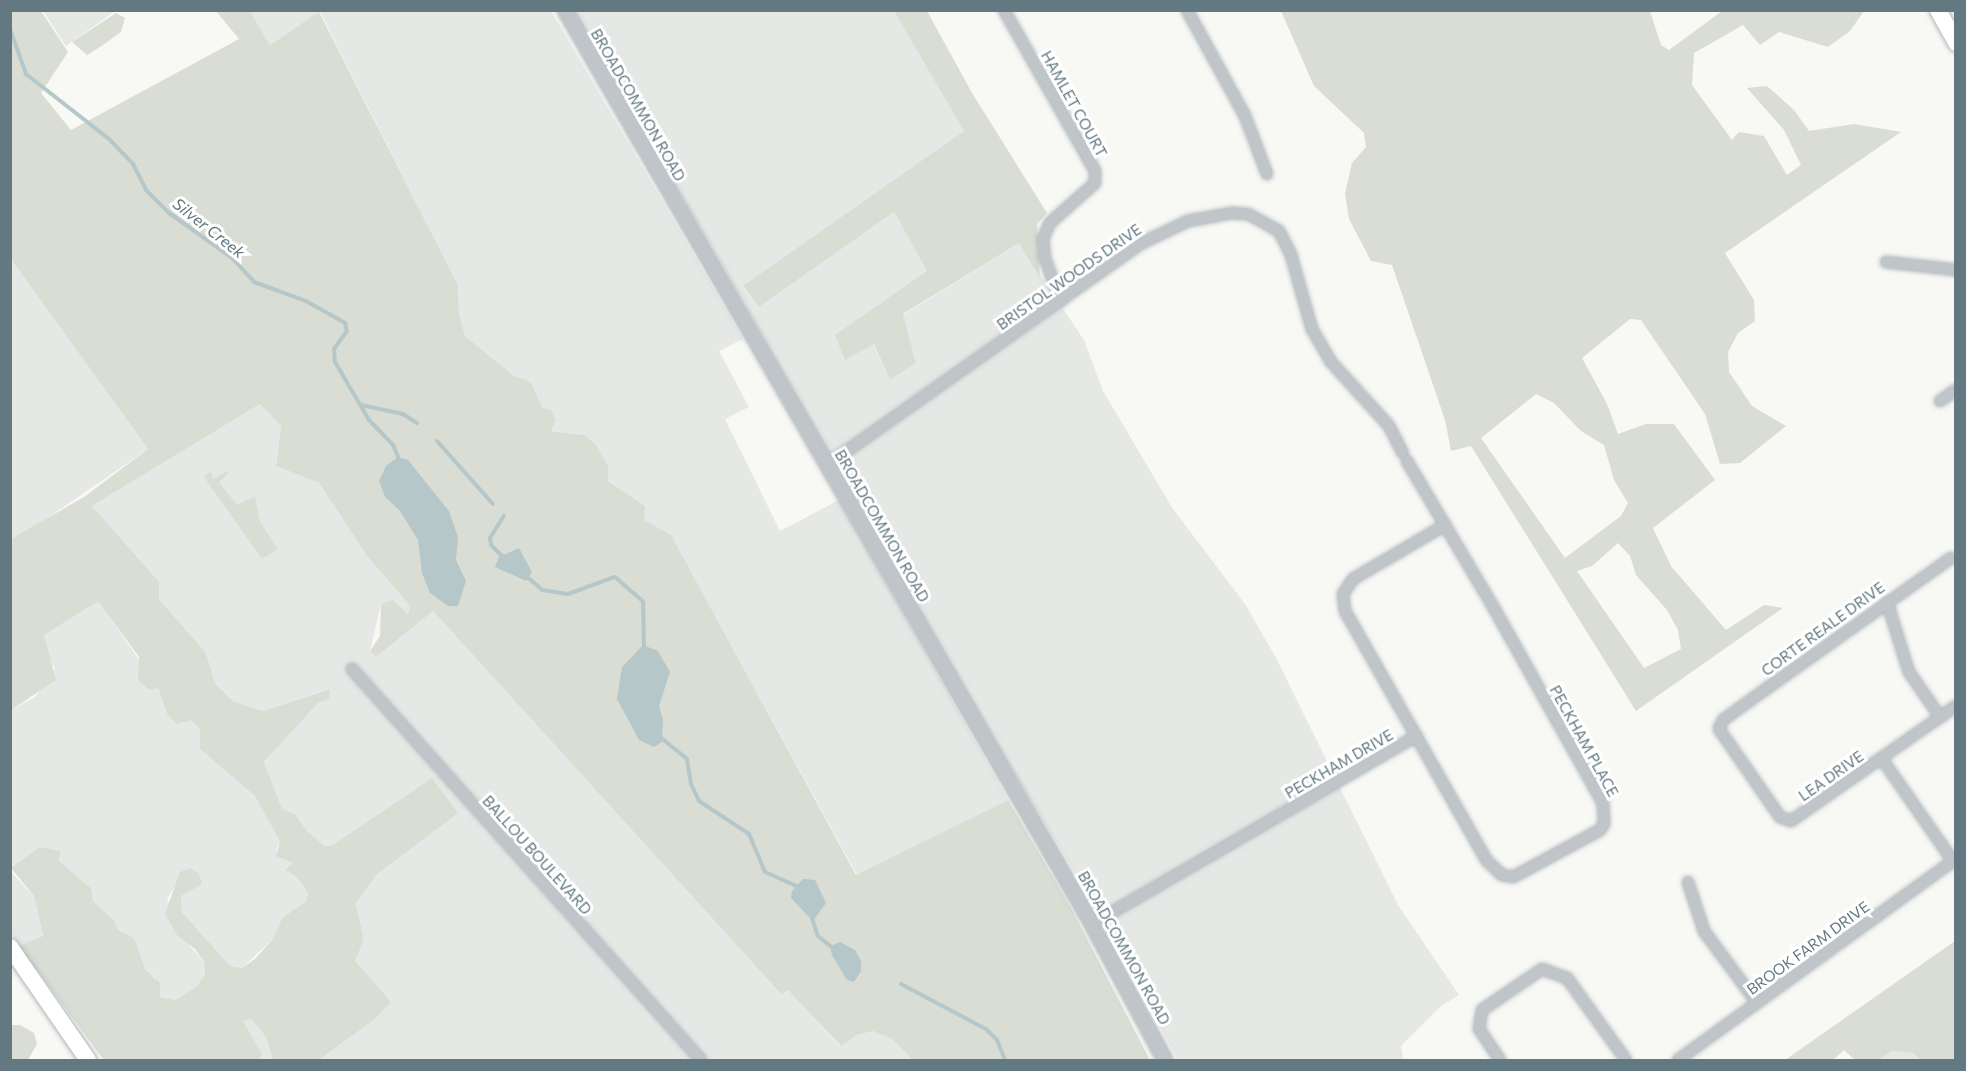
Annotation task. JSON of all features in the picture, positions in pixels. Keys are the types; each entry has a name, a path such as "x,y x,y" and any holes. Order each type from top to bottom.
{"main road":[{"path":"1938,10 1956,43"},
{"path":"10,947 88,1060"},
{"path":"10,952 38,988"}],"street":[{"name":"BROADCOMMON ROAD","path":"565,10 1092,924 1165,1060"},
{"name":"HAMLET COURT","path":"1004,10 1095,171 1095,183 1050,223 1043,238 1045,259 1061,301"},
{"path":"1186,10 1254,133 1267,174"},
{"name":"BRISTOL WOODS DRIVE","path":"827,465 1061,301 1108,265 1166,230 1232,213 1265,220 1279,231 1291,255 1314,333 1336,367 1383,417 1405,457"},
{"path":"1886,262 1956,270"},
{"path":"1940,402 1956,390"},
{"name":"PECKHAM PLACE","path":"1405,457 1603,803 1604,824 1595,833 1523,873 1502,875 1487,861 1416,736"},
{"name":"PECKHAM DRIVE","path":"1092,924 1416,736 1345,611 1343,594 1363,572 1445,525"},
{"name":"CORTE REALE DRIVE","path":"1719,729 1723,720 1951,558"},
{"path":"1887,602 1909,672 1940,717"},
{"name":"BALLOU BOULEVARD","path":"352,669 701,1060"},
{"name":"LEA DRIVE","path":"1719,729 1784,820 1806,813 1956,706"},
{"path":"1882,759 1954,860"},
{"name":"BROOK FARM DRIVE","path":"1678,1060 1954,860"},
{"path":"1688,882 1704,931 1757,1003"},
{"path":"1500,1060 1479,1029 1482,1010 1542,969 1567,978 1626,1060"}],"shaded area":[{"path":"115,10 66,46 43,11"},
{"path":"11,11 41,11 68,52 41,93 71,130 239,39 216,11 250,11 270,45 319,12 458,285 459,313 465,336 513,375 531,382 542,407 552,411 556,420 551,431 585,435 596,445 608,466 608,481 645,506 644,520 671,535 856,875 1008,800 1071,908 1150,1060 913,1060 892,1039 873,1031 857,1035 841,1046 788,990 781,994 433,611 376,657 370,651 380,636 381,604 393,600 408,614 410,606 367,556 319,483 276,466 281,426 260,404 92,506 159,582 159,599 206,653 215,683 233,701 263,711 330,689 329,699 318,703 264,762 282,809 295,814 308,832 325,846 333,845 432,778 458,813 377,874 356,903 364,940 355,961 391,1002 375,1019 319,1060 273,1060 266,1037 251,1019 243,1021 262,1054 260,1060 104,1060 19,946 43,936 34,896 11,868 39,847 60,851 59,861 91,888 93,901 114,920 118,930 134,938 145,969 160,983 160,997 175,1000 197,986 205,974 205,963 195,949 177,935 165,914 180,872 190,868 199,874 202,884 181,896 182,912 230,966 242,968 255,959 273,939 282,918 306,901 308,893 297,877 285,870 293,863 276,856 280,842 255,796 200,749 200,729 191,720 177,724 167,714 158,688 149,690 138,680 139,657 98,601 44,635 56,680 11,710 11,539 84,497 148,449 11,259"},
{"path":"250,11 551,11 743,339 719,351 749,407 725,419 780,531 839,500 1008,800 857,875 671,536 643,520 645,506 608,481 596,445 585,435 551,431 552,411 542,407 531,382 513,375 465,336 459,313 458,285 320,12 270,45"},
{"path":"571,11 894,11 965,131 743,287 759,307 894,212 927,271 873,343 890,380 916,363 903,315 1019,243 1084,340 1103,391 1173,509 1245,604 1275,656 1398,905 1459,995 1441,1006 1401,1046 1403,1060 1178,1060 1082,884 930,634 718,257"},
{"path":"894,11 927,11 972,93 1047,213 1037,224 1040,278 1019,243 903,314 916,363 890,380 874,344 845,360 835,335 927,271 894,212 759,307 743,286 964,131"},
{"path":"1281,11 1650,11 1661,45 1669,50 1722,11 1864,11 1850,31 1828,47 1779,32 1760,45 1743,25 1694,53 1692,85 1732,140 1739,132 1764,136 1787,175 1801,165 1784,130 1747,88 1767,86 1794,110 1809,131 1854,124 1901,132 1725,253 1754,300 1755,321 1738,333 1728,352 1729,372 1752,406 1786,426 1740,463 1720,464 1705,414 1641,320 1630,319 1582,358 1607,404 1618,434 1646,424 1674,424 1715,480 1653,528 1671,566 1726,630 1764,605 1783,608 1636,711 1471,446 1451,451 1445,420 1392,265 1371,261 1349,219 1345,194 1352,163 1366,147 1364,133 1314,86","holes":["1536,394 1554,403 1581,431 1604,445 1614,480 1628,503 1621,516 1565,558 1481,438","1618,543 1630,556 1636,575 1667,610 1678,630 1681,649 1644,668 1577,571 1592,566"]},
{"path":"116,13 125,18 121,32 103,45 87,55 72,42"},
{"path":"11,258 148,449 30,530 11,539"},
{"path":"260,404 281,426 276,466 319,483 367,556 410,606 409,614 381,604 370,651 377,656 433,611 781,994 788,989 840,1046 857,1035 873,1031 892,1039 913,1060 319,1060 375,1019 355,961 364,940 356,903 376,874 457,813 333,845 325,846 308,832 295,814 282,810 264,762 318,703 329,699 329,689 263,711 233,701 215,683 206,653 159,599 92,506"},
{"path":"398,457 408,460 449,511 458,537 456,560 466,581 458,606 448,606 430,593 422,573 418,540 400,511 385,497 379,481 386,466"},
{"path":"227,471 228,474 219,482 237,505 255,496 260,522 278,549 262,559 204,477 210,472 214,479"},
{"path":"519,548 532,572 526,581 495,567 499,557"},
{"path":"98,600 158,688 167,714 191,719 200,729 200,749 255,796 280,842 276,850 293,863 285,870 297,877 308,893 306,901 282,918 273,939 242,968 230,966 182,912 181,896 202,883 178,882 167,899 190,946 205,963 205,974 197,986 175,1000 160,997 155,977 145,969 127,935 118,930 114,920 93,901 91,888 59,861 39,847 11,868 11,710 35,697 55,669 46,652 43,635"},
{"path":"643,645 658,651 670,672 659,706 663,720 662,742 654,747 639,740 617,699 622,667"},
{"path":"10,871 34,896 43,937 19,946 11,933"},
{"path":"803,879 815,880 826,903 813,921 791,898 792,891"},
{"path":"1955,941 1955,1060 1920,1060 1913,1053 1892,1051 1879,1060 1855,1060 1844,1050 1833,1060 1785,1060"},
{"path":"840,942 855,950 861,961 861,971 854,982 847,980 832,955 830,946"},
{"path":"251,1019 266,1037 273,1060 260,1060 262,1054 243,1021"},
{"path":"11,1025 20,1025 34,1033 37,1044 28,1060 11,1060"},
{"path":"1892,1051 1913,1053 1920,1060 1879,1060"}],"waterway":[{"name":"Silver Creek","path":"10,29 26,74 109,139 133,164 146,190 169,213 232,258 254,282 306,301 345,323 347,331 334,349 335,362 369,420 393,445 398,457"},
{"path":"361,405 403,414 417,423"},
{"path":"437,441 493,504"},
{"path":"503,557 491,545 490,538 504,516"},
{"path":"525,575 542,590 568,594 615,577 643,601 644,648"},
{"path":"660,737 687,759 691,784 699,801 749,834 765,872 798,887"},
{"path":"812,918 818,936 833,948"},
{"path":"901,984 986,1029 997,1040 1005,1060"}]}
